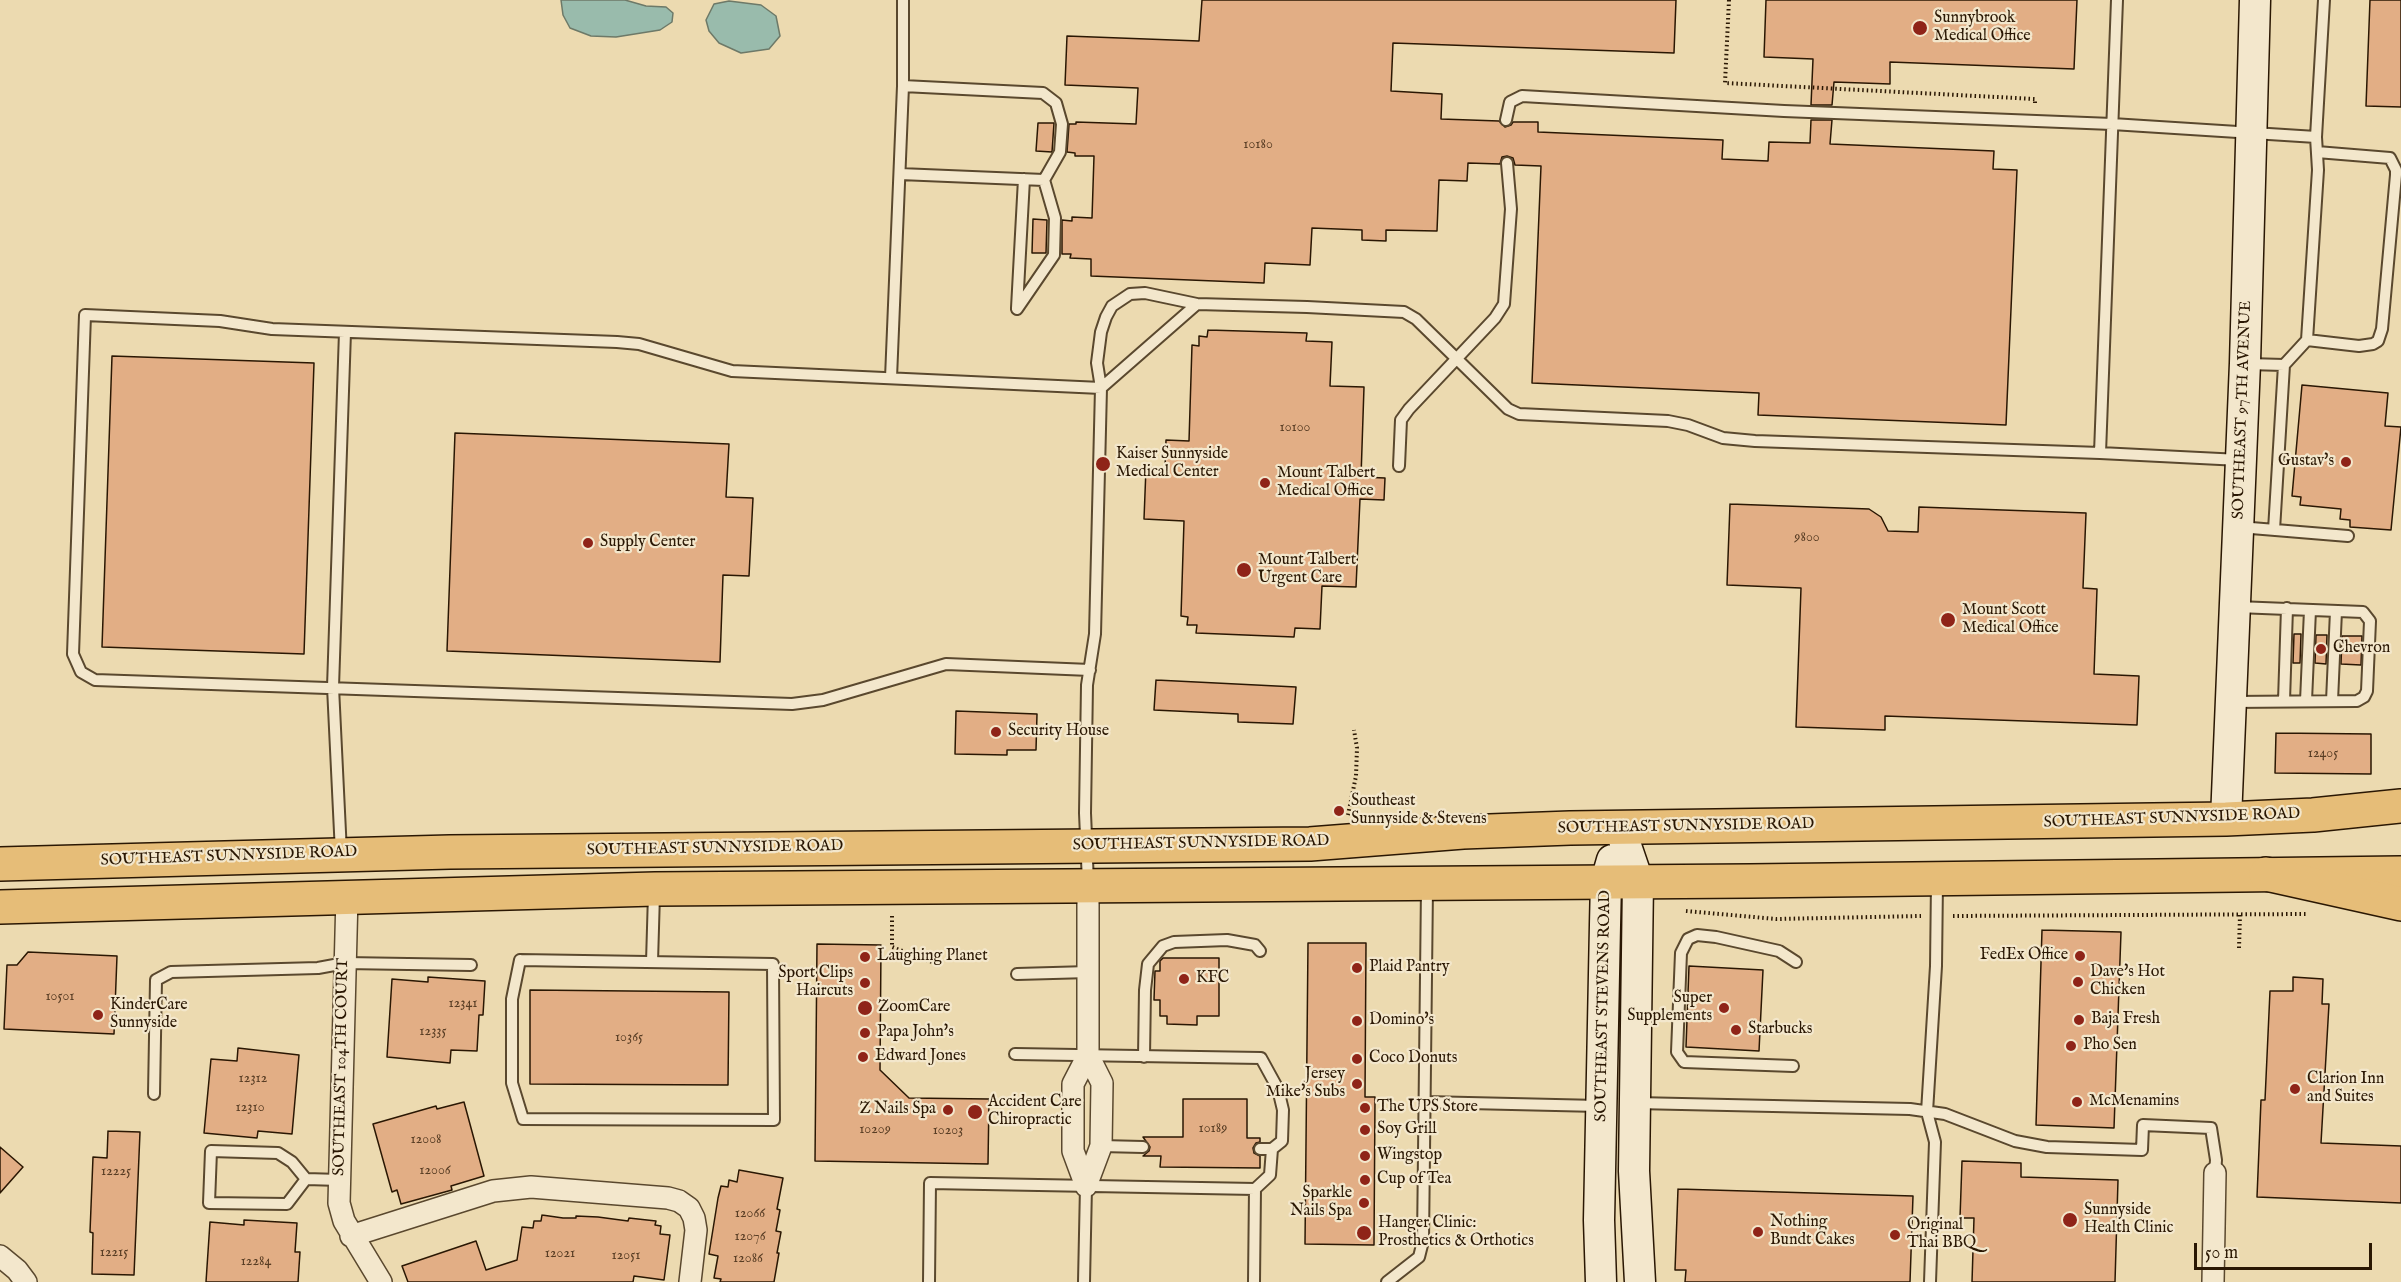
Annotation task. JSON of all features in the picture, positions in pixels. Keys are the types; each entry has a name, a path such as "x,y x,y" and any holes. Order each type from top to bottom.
{"main road":[{"name":"SOUTHEAST 97TH AVENUE","path":"2226,819 2245,363 2255,0"},
{"name":"SOUTHEAST SUNNYSIDE ROAD","path":"0,864 450,852 1348,842 1463,832 2226,819 2313,815 2401,806"},
{"name":"SOUTHEAST STEVENS ROAD","path":"1620,828 1635,1102 1634,1172 1640,1282"},
{"path":"655,889 657,876 663,870 725,868 750,848"},
{"path":"347,896 351,881 358,876 421,875 450,852"},
{"path":"0,907 655,889 2401,873"},
{"path":"2266,874 2401,904"},
{"name":"SOUTHEAST STEVENS ROAD","path":"1601,1282 1599,1220 1602,1106 1622,881"}],"street":[{"path":"1086,1186 1072,1151 1073,1084 1088,1055 1088,886"},
{"name":"SOUTHEAST 104TH COURT","path":"347,896 339,1203 351,1236 381,1282"},
{"path":"1086,1186 1101,1146 1102,1083 1088,1055"},
{"path":"2213,1282 2215,1173"},
{"path":"351,1236 493,1191 531,1187 668,1198 679,1201 689,1208 694,1218 696,1230 690,1282"},
{"path":"0,1256 17,1270 26,1282"}],"lane":[{"path":"891,378 903,86 903,0"},
{"path":"2100,453 2117,0"},
{"path":"2274,530 2284,365 2307,340 2318,170 2316,137 2324,0"},
{"path":"903,86 1043,93 1056,103 1062,124 1060,152 1044,180 1055,219 1054,255 1017,309 1024,179"},
{"path":"1506,120 1510,102 1522,96 1784,111 2252,131 2316,137"},
{"path":"2307,340 2359,346 2378,341 2382,329 2396,175 2390,158 2317,152"},
{"path":"1399,466 1401,420 1408,409 1495,318 1504,304 1512,209 1507,163"},
{"path":"900,174 1044,180"},
{"path":"1088,886 1086,846 1087,685 1095,634 1101,388 1097,363 1101,332 1112,306 1120,298 1130,294 1145,293 1197,304 1404,312 1416,319 1508,409 1519,414 1668,421 1688,425 1723,438 1755,441 2241,460"},
{"path":"1090,670 946,664 823,700 792,704 95,680 81,672 73,654 85,315 220,321 272,329 617,342 639,344 732,371 1101,388 1197,304"},
{"path":"341,854 333,687 345,332"},
{"path":"2245,363 2284,365"},
{"path":"2239,527 2348,536"},
{"path":"2231,702 2357,701 2364,697 2367,691 2370,621 2363,612 2236,607"},
{"path":"2284,701 2287,608"},
{"path":"2306,701 2310,610"},
{"path":"2332,701 2336,611"},
{"path":"1930,1282 1935,1142 1927,1112 1937,879"},
{"path":"1387,1282 1419,1257 1423,1241 1427,883"},
{"path":"652,962 655,889"},
{"path":"1793,1066 1684,1062 1677,1052 1681,953 1688,939 1697,935 1716,937 1779,951 1796,962"},
{"path":"1144,1057 1145,990 1148,964 1163,946 1174,942 1227,940 1255,945 1260,951"},
{"path":"520,960 652,962 773,964 774,1120 523,1119 512,1083 512,999 520,960"},
{"path":"154,1094 156,980 171,972 318,968 345,963 471,965"},
{"path":"1017,974 1089,972"},
{"path":"929,1282 930,1183 1255,1189 1270,1175 1266,1149 1282,1140 1283,1110 1278,1089 1261,1058 1015,1054"},
{"path":"1425,1102 1602,1106"},
{"path":"1635,1102 1910,1109 1945,1114 2015,1141 2047,1147 2142,1150 2143,1125 2211,1128 2216,1160 2215,1173"},
{"path":"1101,1146 1143,1147"},
{"path":"306,1179 287,1204 209,1203 211,1151 278,1153 292,1162 306,1179 340,1180"},
{"path":"1084,1282 1086,1186"},
{"path":"1254,1282 1255,1189"}],"path":[{"path":"1729,0 1725,83 2035,99 2034,121"},
{"path":"1348,842 1349,802 1356,776 1357,747 1354,730"},
{"path":"1693,913 1776,919 2318,913"},
{"path":"2239,948 2240,915"},
{"path":"892,947 932,962"}],"shaded area":[{"path":"561,0 625,0 646,6 666,7 673,13 672,22 660,30 616,37 591,36 570,28 563,15"},
{"path":"729,1 761,5 776,16 780,36 769,49 741,53 719,43 709,31 706,20 714,4"}],"building":[{"path":"1202,0 1676,0 1674,53 1393,43 1391,91 1442,94 1441,119 1499,121 1505,127 1513,122 1538,122 1538,132 1723,140 1722,159 1768,161 1769,142 1810,143 1811,120 1832,120 1830,144 1994,151 1993,169 2017,170 2006,425 1758,415 1759,393 1532,383 1541,166 1515,165 1513,158 1507,156 1502,157 1500,164 1468,163 1467,181 1439,180 1437,231 1386,230 1386,241 1362,240 1362,230 1312,228 1310,265 1265,263 1264,283 1091,276 1091,259 1070,258 1071,254 1062,254 1062,220 1072,221 1072,217 1092,218 1094,156 1075,156 1075,153 1067,152 1069,124 1076,124 1076,122 1136,124 1138,88 1065,85 1067,36 1199,41"},
{"name":"Sunnybrook Medical Office","path":"1766,0 2077,0 2074,69 1890,62 1890,84 1834,82 1832,105 1811,105 1813,59 1764,57"},
{"path":"2370,0 2401,0 2401,107 2366,106"},
{"path":"1038,123 1054,123 1052,152 1036,151"},
{"path":"1033,219 1047,220 1046,253 1032,253"},
{"name":"Mount Talbert Medical Office","path":"1208,330 1307,333 1306,341 1332,342 1330,386 1364,387 1361,477 1385,478 1384,500 1360,499 1356,587 1322,586 1320,629 1295,628 1294,637 1196,633 1197,625 1187,625 1188,617 1181,616 1184,521 1144,519 1146,468 1165,468 1166,440 1189,441 1192,345 1199,346 1199,336 1207,337"},
{"path":"112,356 314,363 304,654 102,647"},
{"name":"Gustav's","path":"2302,385 2388,393 2385,426 2401,427 2391,530 2350,527 2350,520 2340,519 2341,509 2300,505 2301,497 2292,496"},
{"name":"Supply Center","path":"455,433 729,444 726,497 753,498 749,576 723,575 720,662 447,651"},
{"name":"Mount Scott Medical Office","path":"1730,504 1869,509 1881,517 1888,531 1918,532 1919,507 2086,513 2083,588 2097,589 2094,674 2139,676 2137,725 1885,716 1885,730 1796,727 1801,588 1727,585"},
{"path":"2294,634 2301,634 2300,663 2293,663"},
{"path":"2316,635 2327,635 2326,664 2315,663"},
{"path":"2342,636 2362,636 2361,665 2341,664"},
{"path":"1156,680 1296,687 1293,724 1238,722 1238,714 1154,710"},
{"name":"Security House","path":"956,711 1037,714 1036,750 1007,750 1007,755 955,754"},
{"path":"2276,733 2371,734 2371,774 2275,773"},
{"path":"2042,930 2121,932 2114,1128 2036,1125"},
{"path":"1308,943 1366,943 1365,1097 1375,1097 1374,1245 1305,1244"},
{"path":"817,944 881,945 880,1070 909,1098 989,1099 988,1164 815,1161"},
{"path":"28,952 117,956 114,1034 4,1029 7,965 17,965"},
{"path":"1163,958 1219,958 1219,1016 1197,1016 1197,1025 1167,1024 1167,1016 1160,1016 1160,1000 1154,1000 1155,971 1160,971 1160,961"},
{"name":"Super Supplements","path":"1689,966 1763,970 1759,1051 1686,1047"},
{"path":"428,977 485,981 483,1015 479,1015 477,1051 451,1050 450,1063 387,1057 392,979 428,982"},
{"name":"Clarion Inn and Suites","path":"2293,977 2323,979 2322,1004 2329,1004 2321,1143 2401,1146 2401,1203 2257,1197 2261,1100 2265,1100 2270,991 2293,991"},
{"path":"530,990 729,992 728,1085 530,1084"},
{"path":"238,1048 299,1055 292,1134 258,1131 257,1138 204,1133 211,1059 237,1061"},
{"path":"1183,1099 1247,1099 1247,1138 1260,1138 1260,1142 1256,1143 1253,1148 1254,1153 1260,1156 1260,1168 1160,1167 1161,1156 1143,1156 1150,1147 1143,1137 1183,1137"},
{"path":"464,1102 484,1176 451,1186 452,1190 401,1204 397,1190 392,1192 373,1124 436,1106 437,1109"},
{"path":"108,1131 140,1132 134,1275 92,1274 93,1233 90,1232 93,1157 107,1158"},
{"path":"0,1147 23,1167 0,1193"},
{"path":"1962,1161 2021,1163 2021,1177 2118,1180 2115,1282 1972,1282 1974,1218 1960,1218"},
{"path":"739,1170 783,1178 777,1209 780,1210 776,1231 781,1232 774,1282 720,1282 721,1279 714,1278 718,1256 709,1254 718,1198 721,1186 728,1187 729,1180 737,1182"},
{"path":"1678,1189 1913,1196 1910,1282 1685,1282 1686,1270 1675,1270"},
{"path":"542,1215 563,1218 576,1218 576,1216 656,1221 655,1225 661,1226 660,1234 670,1235 664,1280 634,1276 633,1282 408,1282 402,1266 476,1241 486,1270 517,1260 522,1227 533,1228 534,1221 541,1221"},
{"path":"244,1220 297,1223 295,1252 300,1252 298,1282 206,1282 210,1222 244,1225"}],"place":[{"name":"Sunnybrook Medical Office","path":"1920,28"},
{"name":"Gustav's","path":"2346,462"},
{"name":"Kaiser Sunnyside Medical Center","path":"1103,464"},
{"name":"Mount Talbert Medical Office","path":"1265,483"},
{"name":"Supply Center","path":"588,543"},
{"name":"Mount Talbert Urgent Care","path":"1244,570"},
{"name":"Mount Scott Medical Office","path":"1948,620"},
{"name":"Chevron","path":"2321,649"},
{"name":"Security House","path":"996,732"},
{"name":"Southeast Sunnyside & Stevens","path":"1339,811"},
{"name":"FedEx Office","path":"2080,956"},
{"name":"Laughing Planet","path":"865,957"},
{"name":"Plaid Pantry","path":"1357,968"},
{"name":"KFC","path":"1184,979"},
{"name":"Dave's Hot Chicken","path":"2078,982"},
{"name":"Sport Clips Haircuts","path":"865,983"},
{"name":"ZoomCare","path":"865,1008"},
{"name":"Super Supplements","path":"1724,1008"},
{"name":"KinderCare Sunnyside","path":"98,1015"},
{"name":"Baja Fresh","path":"2079,1020"},
{"name":"Domino's","path":"1357,1021"},
{"name":"Starbucks","path":"1736,1030"},
{"name":"Papa John's","path":"865,1033"},
{"name":"Pho Sen","path":"2071,1046"},
{"name":"Edward Jones","path":"863,1057"},
{"name":"Coco Donuts","path":"1357,1059"},
{"name":"Jersey Mike's Subs","path":"1357,1084"},
{"name":"Clarion Inn and Suites","path":"2295,1089"},
{"name":"McMenamins","path":"2077,1102"},
{"name":"The UPS Store","path":"1365,1108"},
{"name":"Z Nails Spa","path":"948,1110"},
{"name":"Accident Care Chiropractic","path":"975,1112"},
{"name":"Soy Grill","path":"1365,1130"},
{"name":"Wingstop","path":"1365,1156"},
{"name":"Cup of Tea","path":"1365,1180"},
{"name":"Sparkle Nails Spa","path":"1364,1203"},
{"name":"Sunnyside Health Clinic","path":"2070,1220"},
{"name":"Nothing Bundt Cakes","path":"1758,1232"},
{"name":"Hanger Clinic: Prosthetics & Orthotics","path":"1364,1233"},
{"name":"Original Thai BBQ","path":"1895,1235"}]}
